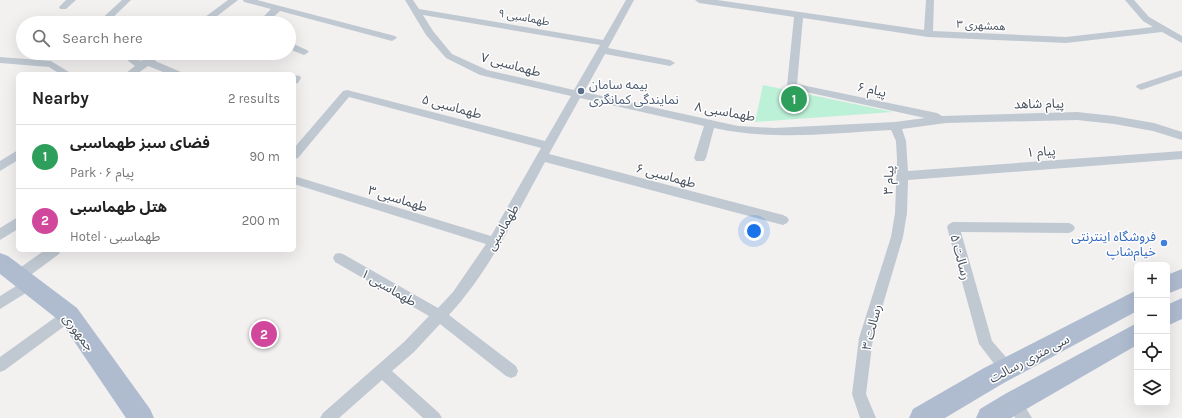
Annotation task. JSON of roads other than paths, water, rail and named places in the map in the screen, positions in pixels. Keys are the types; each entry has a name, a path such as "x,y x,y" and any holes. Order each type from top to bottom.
{"main road":[{"name":"جمهوری","path":"0,262 69,315 141,418"},
{"path":"1170,284 1182,278"},
{"name":"سی متری رسالت","path":"922,418 1007,369 1134,302"},
{"path":"1170,314 1182,308"},
{"path":"989,418 1019,410 1135,334"}],"street":[{"path":"63,7 72,0"},
{"path":"110,16 127,0"},
{"path":"212,16 234,0"},
{"path":"247,0 392,38"},
{"name":"۷ طهماسبی","path":"409,0 429,34 449,56 484,73 576,94"},
{"name":"طهماسبی","path":"328,418 409,347 458,296 494,242 546,152 576,94 630,0"},
{"name":"۳ همشهری","path":"699,0 928,34 1066,40 1163,29"},
{"path":"928,34 930,0"},
{"path":"1129,0 1146,20 1182,40"},
{"path":"269,16 278,8"},
{"name":"۹ طهماسبی","path":"416,11 603,46 670,63"},
{"name":"۶ پیام","path":"799,15 792,86 946,119"},
{"path":"296,49 304,52"},
{"path":"1,60 51,64 64,72"},
{"path":"136,60 144,64 170,72"},
{"path":"133,72 150,60"},
{"path":"1141,87 1182,73"},
{"name":"۵ طهماسبی","path":"296,154 347,93 546,152"},
{"name":"۸ طهماسبی","path":"576,94 738,130 774,132 896,126"},
{"name":"پیام شاهد","path":"896,126 946,119 1077,116 1114,120 1154,127 1182,136"},
{"path":"700,158 710,124"},
{"name":"۳ پیام","path":"896,126 901,141 902,176 901,213 897,237"},
{"name":"۶ طهماسبی","path":"546,152 783,220"},
{"path":"0,167 16,155"},
{"name":"۱ پیام","path":"902,176 1182,155"},
{"name":"۳ طهماسبی","path":"296,181 494,242"},
{"path":"0,234 16,223"},
{"name":"۵ رسالت","path":"1007,369 986,344 953,227 1069,228"},
{"name":"۳ رسالت","path":"868,418 860,394 866,338 897,237"},
{"path":"0,303 53,252"},
{"name":"۱ طهماسبی","path":"339,258 439,315 511,371"},
{"path":"0,365 69,315"},
{"path":"382,371 434,418"}],"place":[{"name":"بیمه سامان نمایندگی کمانگری","path":"581,91"},
{"name":"فضای سبز طهماسبی","path":"794,99"},
{"name":"فروشگاه اینترنتی خیام‌شاپ","path":"1164,243"},
{"name":"هتل طهماسبی","path":"264,334"}]}
